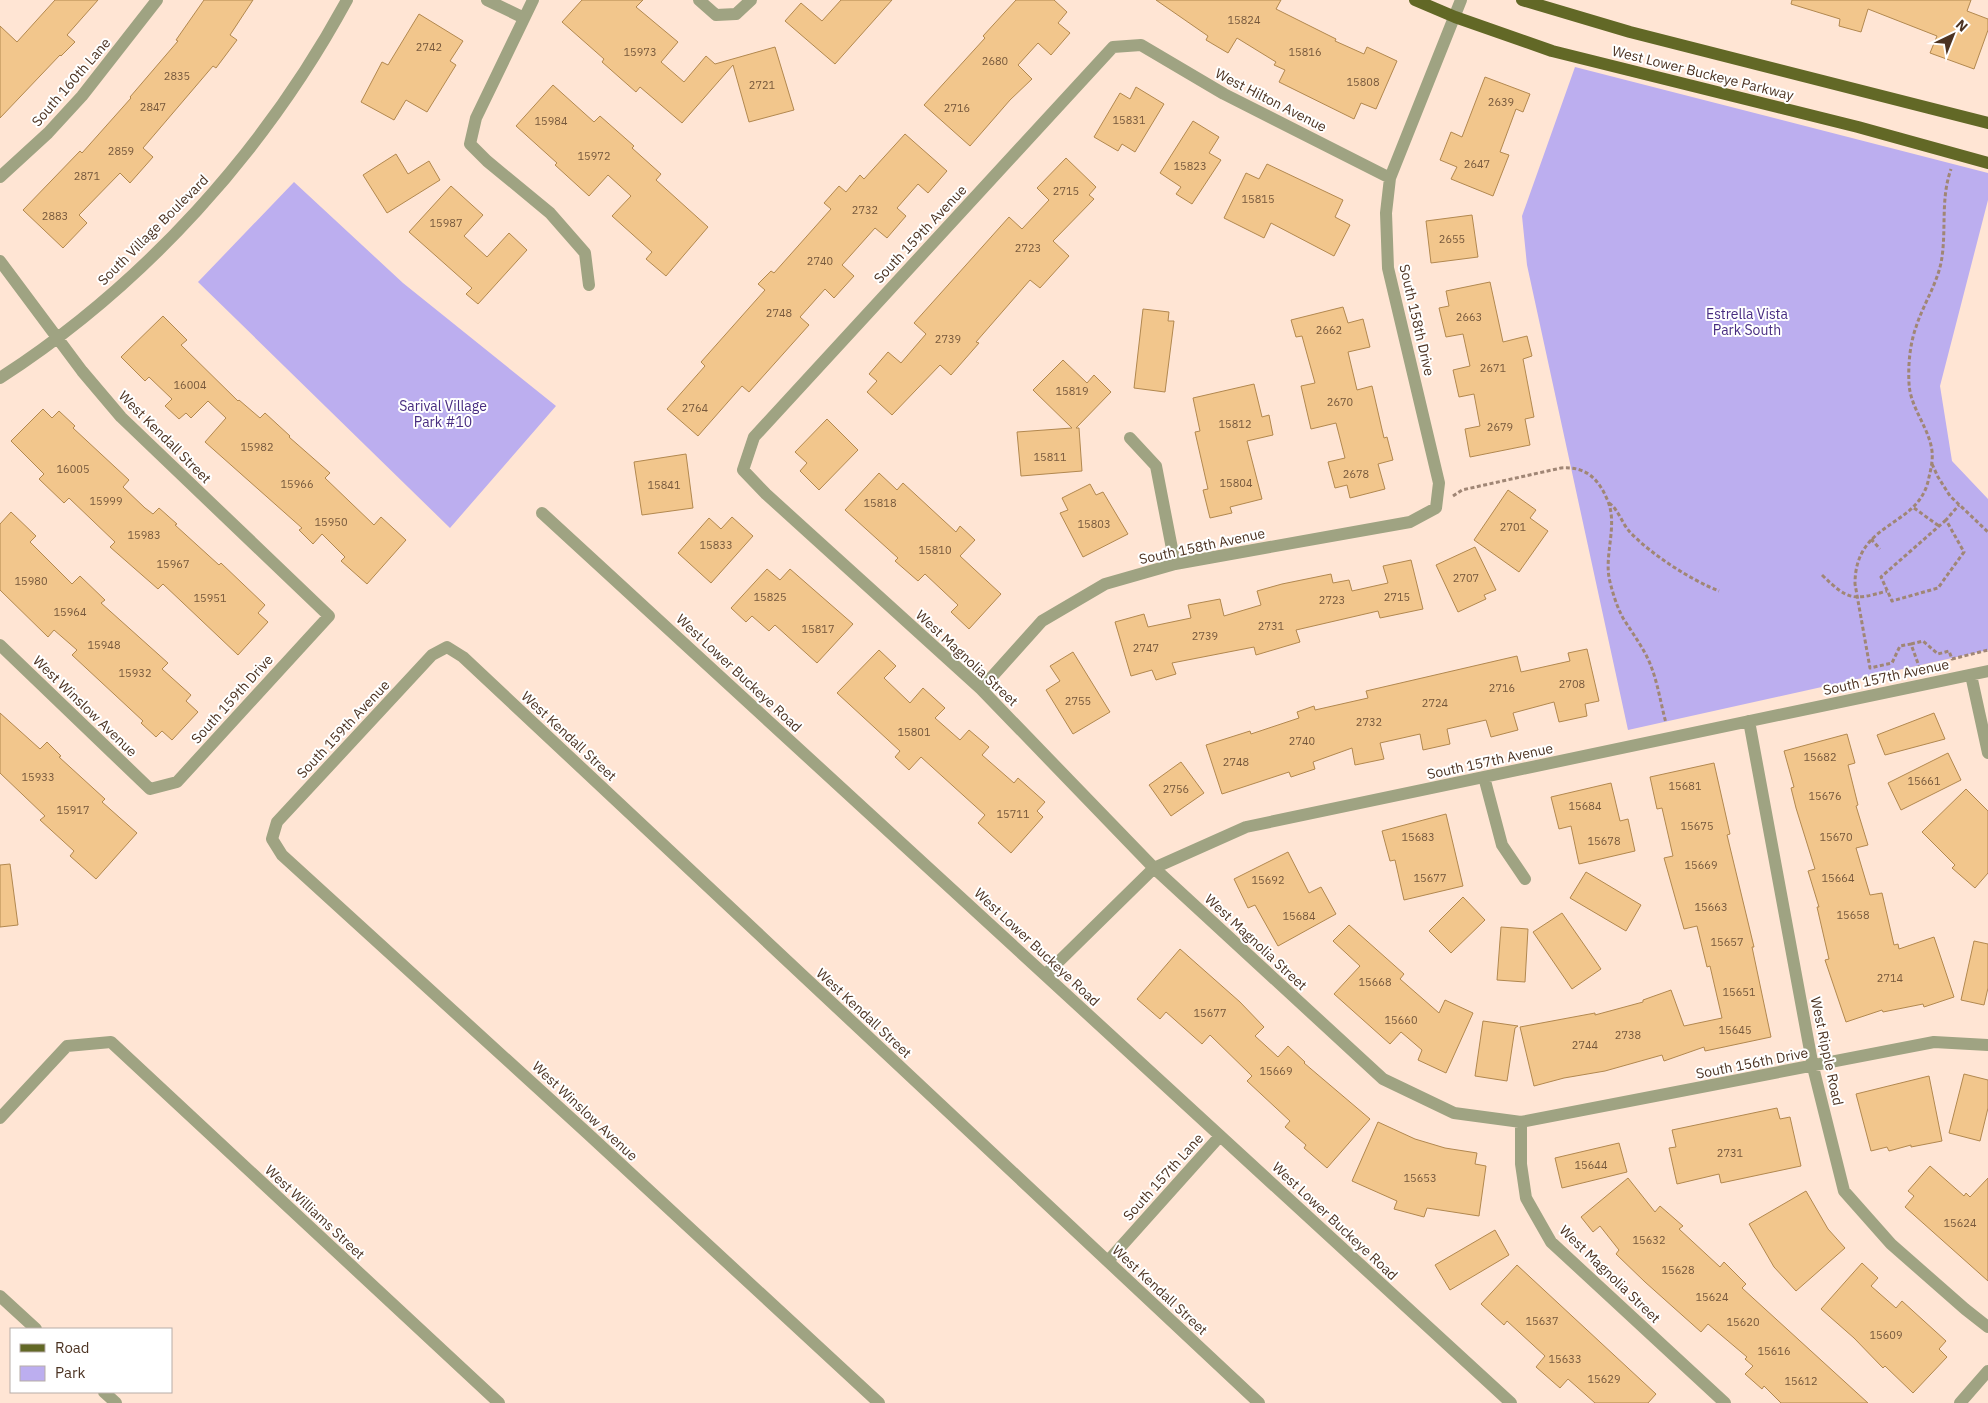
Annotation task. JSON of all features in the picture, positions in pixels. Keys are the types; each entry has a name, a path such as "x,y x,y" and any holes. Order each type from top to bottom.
{"main road":[{"name":"West Lower Buckeye Parkway","path":"1415,0 1455,17 1552,51 1858,127 1988,163"},
{"name":"West Lower Buckeye Parkway","path":"1522,0 1630,32 1988,123"}],"street":[{"name":"South 160th Lane","path":"0,177 48,133 82,96 158,0"},
{"name":"South Village Boulevard","path":"0,378 57,338 120,287 211,195 246,153 307,68 346,0"},
{"path":"487,0 524,18"},
{"path":"533,0 476,118 470,144 487,161 550,213 585,253 589,285"},
{"path":"700,0 716,15 736,14 751,0"},
{"name":"South 158th Drive","path":"1436,508 1439,483 1388,268 1386,212 1390,178 1461,0"},
{"name":"West Hilton Avenue","path":"1141,45 1224,94 1390,178"},
{"name":"South 159th Avenue","path":"743,470 754,436 1113,47 1141,45"},
{"name":"West Kendall Street","path":"0,262 82,371 121,417 329,616"},
{"path":"1130,438 1156,466 1175,564"},
{"name":"West Magnolia Street","path":"743,470 766,494 981,689 1154,868 1383,1079 1454,1113 1521,1122 1521,1164 1526,1198 1551,1242 1726,1403"},
{"name":"South 158th Avenue","path":"981,689 1042,621 1105,584 1175,564 1410,522 1436,508"},
{"name":"West Lower Buckeye Road","path":"542,513 1511,1403"},
{"name":"South 159th Drive","path":"150,789 177,782 329,616"},
{"name":"West Winslow Avenue","path":"0,644 150,789"},
{"name":"West Kendall Street","path":"447,648 463,657 1259,1403"},
{"name":"South 159th Avenue","path":"272,839 277,822 432,654 447,648"},
{"name":"South 157th Avenue","path":"1045,976 1154,868 1246,827 1988,671"},
{"path":"1971,675 1988,753"},
{"name":"West Ripple Road","path":"1749,721 1814,1067 1844,1191 1891,1244 1964,1309 1988,1327"},
{"path":"1484,777 1502,845 1526,879"},
{"name":"West Winslow Avenue","path":"272,839 282,855 586,1132 878,1403"},
{"name":"West Williams Street","path":"0,1118 68,1046 111,1042 499,1403"},
{"name":"South 156th Drive","path":"1521,1122 1814,1067 1934,1042 1988,1045"},
{"name":"South 157th Lane","path":"1108,1261 1220,1136"},
{"path":"0,1296 35,1328"},
{"path":"1960,1403 1988,1371"},
{"path":"105,1393 116,1403"}],"path":[{"path":"1956,154 1946,185 1943,252 1940,266 1934,287 1916,326 1909,357 1910,392 1930,441 1932,464 1926,489 1914,508 1889,524 1871,540 1862,552 1855,575 1857,598 1870,668 1892,663 1900,646 1923,641 1938,654 1949,651 1952,659 1988,650"},
{"path":"1932,464 1943,486 1959,505 1988,532"},
{"path":"1436,508 1462,490 1561,468 1581,468 1590,474 1600,486 1608,502 1612,524 1607,553 1609,579 1618,608 1641,643 1654,672 1670,738"},
{"path":"1608,502 1629,531 1640,542 1700,583 1719,591"},
{"path":"1946,520 1964,552 1938,588 1892,601 1881,577 1946,520 1959,505"},
{"path":"1914,508 1939,526"},
{"path":"1871,540 1880,549"},
{"path":"1822,575 1852,598 1887,591"},
{"path":"1911,644 1925,684"}],"green space":[{"name":"Estrella Vista Park South","path":"1575,67 1988,173 1988,200 1940,386 1952,461 1988,499 1988,650 1628,730 1527,265 1522,216"},
{"name":"Sarival Village Park #10","path":"294,182 403,283 556,406 450,528 198,282"}],"building":[{"path":"55,0 98,0 67,35 75,42 60,55 0,118 0,26 17,42"},
{"path":"204,0 253,0 230,35 237,40 216,68 213,66 143,148 153,157 130,183 120,173 79,215 87,223 63,248 23,210 80,151 82,153 131,98 178,41 176,40"},
{"path":"582,0 643,0 636,7 678,42 661,62 684,82 706,56 715,64 775,47 794,110 749,122 733,65 682,123 640,87 636,92 602,62 604,59 562,22"},
{"path":"841,0 892,0 835,64 785,21 801,3 822,21"},
{"path":"1016,0 1054,0 1067,12 1058,23 1070,33 1051,55 1038,43 1018,65 1032,79 1010,100 970,146 924,105 985,38 983,36"},
{"path":"1156,0 1281,0 1276,9 1336,39 1335,41 1364,54 1367,47 1397,61 1376,109 1361,103 1354,119 1279,82 1285,70 1274,65 1276,62 1237,38 1228,53 1206,40 1208,36"},
{"path":"1792,0 1971,0 1967,11 1988,19 1988,30 1974,69 1930,53 1937,36 1868,9 1861,32 1839,26 1840,19 1791,4"},
{"path":"419,14 463,41 450,61 456,65 427,112 406,100 394,120 361,102 382,62 388,65"},
{"path":"1485,77 1530,94 1523,112 1516,109 1500,152 1509,155 1493,196 1451,179 1457,167 1440,160 1451,132 1462,137"},
{"path":"553,85 594,122 600,116 634,146 632,148 661,174 656,180 708,227 666,276 646,259 652,252 612,216 631,196 608,175 589,196 555,165 557,163 516,126"},
{"path":"1136,87 1164,104 1135,152 1122,144 1118,151 1094,137 1120,93 1130,99"},
{"path":"1193,121 1219,137 1209,153 1221,160 1192,204 1176,194 1181,187 1160,173"},
{"path":"905,134 947,171 928,193 918,184 897,208 906,216 887,238 875,228 842,265 854,276 834,298 825,289 800,317 809,325 749,392 742,386 698,436 667,409 705,366 701,362 765,290 758,284 771,271 774,273 831,209 824,203 839,186 846,192 860,175 864,179"},
{"path":"396,154 408,174 429,161 440,180 387,213 363,175"},
{"path":"1066,158 1096,187 1089,195 1094,199 1053,241 1069,256 1040,288 1030,280 976,342 979,343 951,375 940,365 892,415 867,392 877,381 869,374 888,352 901,363 926,334 914,323 1009,217 1022,229 1049,200 1037,188"},
{"path":"1267,164 1343,200 1335,217 1350,225 1334,256 1271,223 1264,238 1224,218 1246,173 1259,179"},
{"path":"451,186 483,215 464,236 487,257 509,233 527,250 478,304 466,294 472,288 409,232"},
{"path":"1472,215 1478,257 1431,263 1426,221"},
{"path":"1490,282 1503,342 1527,336 1532,356 1523,359 1534,417 1525,419 1530,445 1470,457 1465,429 1480,426 1474,394 1459,397 1453,370 1470,366 1463,334 1446,337 1439,308 1449,306 1446,291"},
{"path":"1343,307 1348,323 1363,319 1370,347 1348,352 1357,390 1372,386 1384,438 1387,437 1393,460 1378,464 1385,489 1350,498 1347,485 1335,488 1328,462 1345,458 1336,423 1311,429 1301,386 1315,383 1302,336 1296,337 1291,320"},
{"path":"1143,309 1169,312 1168,321 1174,321 1165,392 1134,388"},
{"path":"163,316 187,340 181,345 238,401 260,418 265,413 330,473 325,478 374,525 381,517 406,540 367,584 341,561 345,557 322,534 313,544 299,530 302,528 205,442 226,418 208,401 191,418 186,413 179,419 165,406 172,399 149,377 145,381 121,357"},
{"path":"1063,360 1087,383 1094,375 1111,392 1076,428 1079,428 1082,471 1021,476 1017,432 1072,428 1033,390"},
{"path":"1254,384 1262,417 1269,415 1273,435 1247,441 1262,499 1230,507 1232,513 1210,518 1203,490 1208,489 1195,432 1200,431 1193,398"},
{"path":"43,409 52,418 59,411 75,426 73,428 129,480 123,487 145,508 153,514 159,508 177,524 175,525 219,565 221,563 265,605 258,613 268,622 238,655 163,584 158,589 110,547 115,542 69,498 64,503 39,479 44,474 11,441"},
{"path":"827,419 858,450 819,490 800,471 807,463 795,452"},
{"path":"686,454 693,508 642,515 634,462"},
{"path":"879,473 897,490 903,483 956,532 960,526 975,540 960,556 1001,594 969,629 951,612 958,605 925,574 918,581 895,561 898,558 845,510"},
{"path":"1090,484 1096,495 1103,492 1128,534 1083,557 1060,513 1068,510 1062,498"},
{"path":"1508,490 1536,510 1530,518 1548,531 1519,572 1474,540"},
{"path":"11,512 36,536 30,542 72,584 80,576 105,600 101,603 168,663 162,669 191,695 186,701 198,712 172,740 162,731 156,737 141,723 143,721 72,655 77,650 54,630 48,637 0,590 0,524"},
{"path":"732,517 753,536 711,583 678,553 709,518 721,529"},
{"path":"1475,547 1496,590 1484,595 1486,599 1458,612 1436,565"},
{"path":"1411,560 1423,609 1380,618 1378,611 1296,630 1300,642 1256,655 1254,647 1172,663 1176,674 1156,680 1152,670 1131,676 1115,622 1144,614 1148,627 1191,618 1188,605 1220,599 1224,616 1261,605 1257,591 1331,574 1333,583 1349,580 1352,591 1388,583 1383,566"},
{"path":"767,569 780,580 790,569 853,624 817,663 775,625 769,631 752,616 746,622 731,608"},
{"path":"1587,649 1599,701 1585,704 1587,716 1559,722 1554,702 1513,713 1518,730 1491,737 1486,720 1447,729 1450,744 1423,750 1420,734 1380,743 1384,759 1355,765 1352,748 1313,762 1315,769 1291,777 1289,772 1222,794 1206,745 1250,731 1251,734 1299,718 1297,712 1314,706 1315,710 1368,698 1366,691 1517,656 1521,672 1570,661 1568,653"},
{"path":"879,650 896,666 884,678 910,703 923,688 945,708 935,718 960,740 969,730 989,747 982,755 1014,783 1018,778 1045,802 1037,811 1043,817 1011,853 978,823 985,815 921,757 909,770 895,757 900,751 837,693"},
{"path":"1073,652 1110,712 1073,734 1046,690 1060,681 1050,666"},
{"path":"0,713 40,749 47,742 61,756 59,757 105,799 102,802 137,833 96,879 70,856 74,851 40,820 45,816 0,773"},
{"path":"1934,713 1945,739 1885,755 1877,735"},
{"path":"1847,734 1855,763 1848,765 1858,805 1856,806 1868,845 1856,848 1870,895 1882,893 1894,945 1898,944 1899,949 1934,937 1954,997 1924,1007 1923,1004 1883,1012 1882,1010 1846,1022 1825,960 1829,959 1817,907 1819,907 1808,871 1815,869 1796,808 1791,788 1794,787 1784,751"},
{"path":"1948,753 1961,780 1901,810 1888,783"},
{"path":"1181,762 1204,793 1171,816 1149,785"},
{"path":"1714,763 1730,834 1727,835 1754,947 1752,947 1771,1037 1705,1051 1704,1047 1664,1061 1662,1055 1605,1071 1564,1078 1534,1086 1520,1027 1595,1013 1595,1015 1643,1002 1643,1000 1671,990 1684,1026 1722,1018 1710,966 1707,967 1697,926 1684,929 1664,858 1673,856 1662,808 1657,809 1650,777"},
{"path":"1611,783 1620,821 1628,819 1635,851 1579,864 1571,826 1559,829 1551,797"},
{"path":"1966,789 1988,811 1988,873 1975,888 1952,868 1955,865 1922,832"},
{"path":"1446,814 1463,886 1404,900 1395,860 1390,861 1382,831"},
{"path":"1288,852 1309,893 1321,887 1336,914 1278,946 1255,905 1248,908 1234,879"},
{"path":"10,864 18,925 0,927 0,865"},
{"path":"1586,872 1641,905 1626,931 1570,898"},
{"path":"1463,897 1485,920 1451,953 1429,931"},
{"path":"1562,913 1601,969 1572,989 1533,932"},
{"path":"1349,925 1404,974 1400,979 1439,1013 1445,1000 1473,1013 1446,1073 1418,1060 1422,1050 1401,1032 1390,1044 1334,994 1360,966 1333,941"},
{"path":"1501,927 1528,929 1525,982 1497,980"},
{"path":"1974,941 1988,944 1988,988 1984,1005 1961,1000"},
{"path":"1180,949 1240,1002 1264,1027 1255,1036 1278,1057 1288,1046 1304,1063 1370,1119 1327,1168 1304,1148 1306,1145 1285,1127 1290,1121 1247,1081 1252,1076 1210,1035 1202,1044 1166,1012 1160,1019 1137,999"},
{"path":"1483,1021 1518,1026 1515,1028 1507,1081 1475,1076"},
{"path":"1964,1074 1988,1080 1988,1108 1980,1141 1949,1133"},
{"path":"1929,1076 1942,1141 1911,1147 1911,1145 1889,1151 1887,1147 1871,1151 1856,1094"},
{"path":"1777,1108 1780,1119 1790,1117 1801,1166 1721,1183 1719,1174 1677,1184 1669,1148 1676,1147 1672,1130"},
{"path":"1378,1122 1415,1139 1445,1148 1477,1153 1475,1164 1486,1166 1479,1216 1427,1208 1424,1217 1394,1209 1397,1201 1352,1181"},
{"path":"1619,1143 1627,1172 1562,1188 1555,1158"},
{"path":"1930,1166 1964,1196 1966,1193 1970,1197 1988,1178 1988,1281 1905,1207 1914,1196 1908,1191"},
{"path":"1628,1178 1655,1212 1660,1206 1683,1226 1679,1229 1720,1267 1724,1262 1746,1284 1742,1288 1868,1403 1781,1403 1764,1386 1762,1389 1745,1374 1753,1366 1745,1359 1747,1357 1708,1324 1701,1332 1645,1282 1616,1254 1619,1250 1600,1226 1593,1232 1581,1217"},
{"path":"1806,1191 1828,1229 1845,1248 1796,1291 1774,1267 1749,1224"},
{"path":"1495,1230 1509,1255 1450,1290 1435,1265"},
{"path":"1862,1263 1878,1278 1871,1286 1896,1308 1902,1301 1946,1341 1939,1349 1947,1357 1913,1393 1885,1366 1883,1368 1854,1338 1821,1309"},
{"path":"1517,1265 1656,1394 1648,1403 1595,1403 1568,1379 1560,1388 1536,1367 1545,1356 1507,1321 1504,1325 1481,1304"}]}
